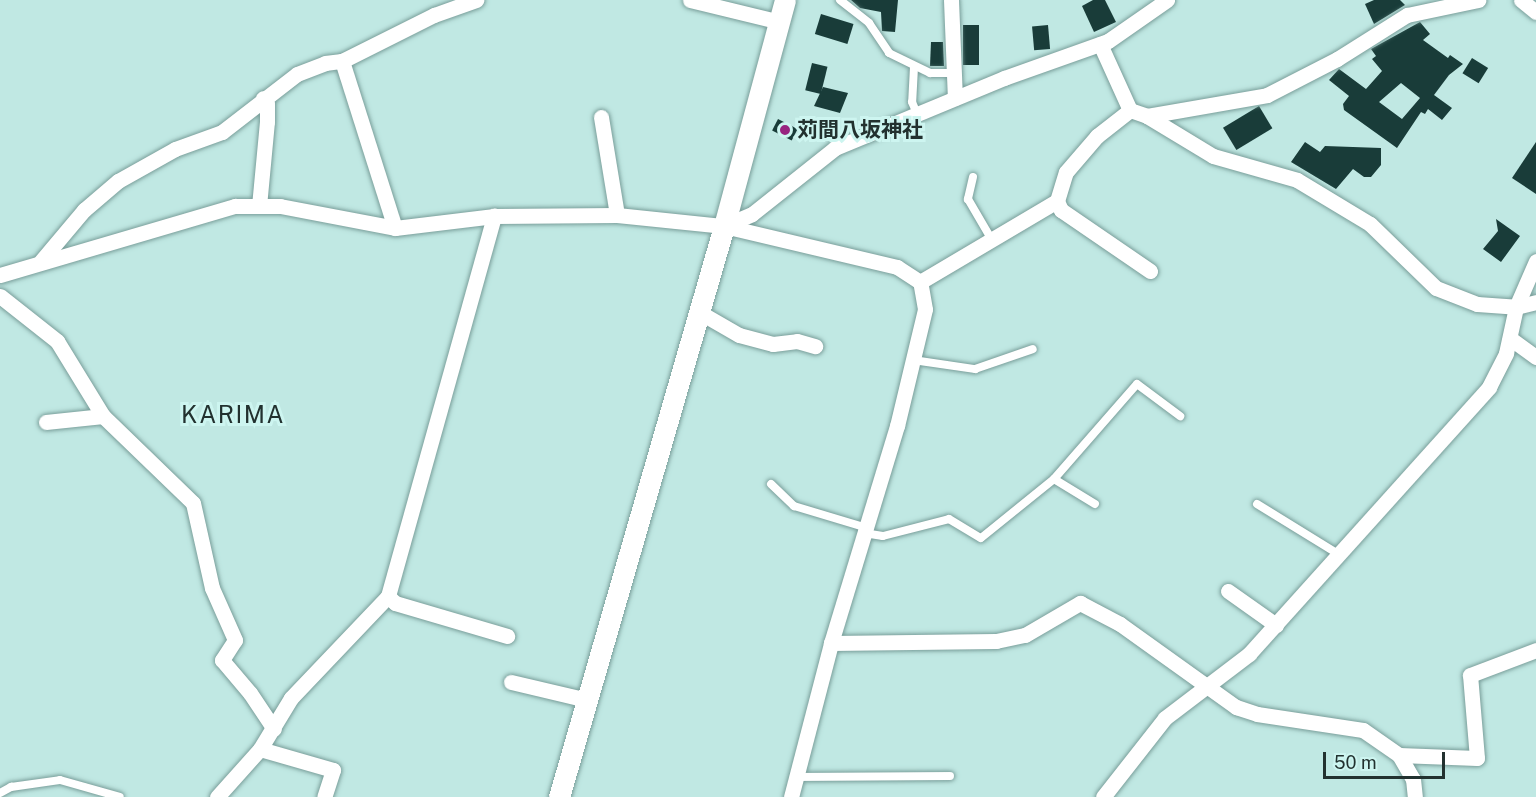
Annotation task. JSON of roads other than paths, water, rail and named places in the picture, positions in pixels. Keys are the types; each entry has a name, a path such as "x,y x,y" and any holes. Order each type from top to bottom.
{"street":[{"path":"41,261 84,210 118,181 175,149 222,132 297,74 325,63 342,61 434,15 476,0"},
{"path":"690,0 780,22"},
{"path":"559,797 724,226 785,0"},
{"path":"951,0 955,98"},
{"path":"724,226 752,214 835,148 955,98 1100,44 1167,0"},
{"path":"1147,116 1267,95 1337,59 1407,15 1478,0"},
{"path":"1521,0 1536,12"},
{"path":"1100,44 1130,110 1147,116 1213,156 1297,180 1370,224 1436,288 1477,304 1516,307 1536,302"},
{"path":"342,61 395,228"},
{"path":"259,206 267,122 267,104 264,98"},
{"path":"1130,110 1097,136 1066,172 1057,201 1061,210 1150,270"},
{"path":"601,117 617,215"},
{"path":"920,282 1057,201"},
{"path":"0,275 41,261 235,206 280,206 395,228 494,216 617,215 724,226 897,267 920,282 925,309 913,360 831,643 791,797"},
{"path":"217,797 260,749 291,698 387,596 494,216"},
{"path":"1103,797 1165,718 1250,654 1489,387 1511,339 1516,307 1536,261"},
{"path":"0,296 57,341 103,416 192,503 212,588 235,640 222,660 250,693 273,729"},
{"path":"699,312 739,335 773,344 797,341 815,346"},
{"path":"1511,339 1536,357"},
{"path":"46,422 103,416"},
{"path":"1228,591 1276,625"},
{"path":"387,596 395,603 507,636"},
{"path":"831,643 996,641 1025,635 1080,603 1120,624 1236,707 1257,714 1363,730 1399,755 1413,779 1415,797"},
{"path":"1399,755 1477,758 1470,675 1536,650"},
{"path":"511,682 587,700"},
{"path":"260,749 333,770 324,797"}],"lane":[{"path":"840,0 869,23 889,53 930,73 953,73"},
{"path":"914,67 912,102 917,114"},
{"path":"973,177 968,199 992,240"},
{"path":"913,360 975,369 1033,349"},
{"path":"771,484 794,506 883,536 949,519 981,538 1054,479 1137,384 1180,416"},
{"path":"1054,479 1095,504"},
{"path":"1257,504 1340,555"},
{"path":"796,777 950,776"},
{"path":"0,793 11,786 60,780 120,797"}],"place":[{"name":"苅間八坂神社","path":"785,130"}],"district":[{"name":"KARIMA","path":"233,415"}]}
